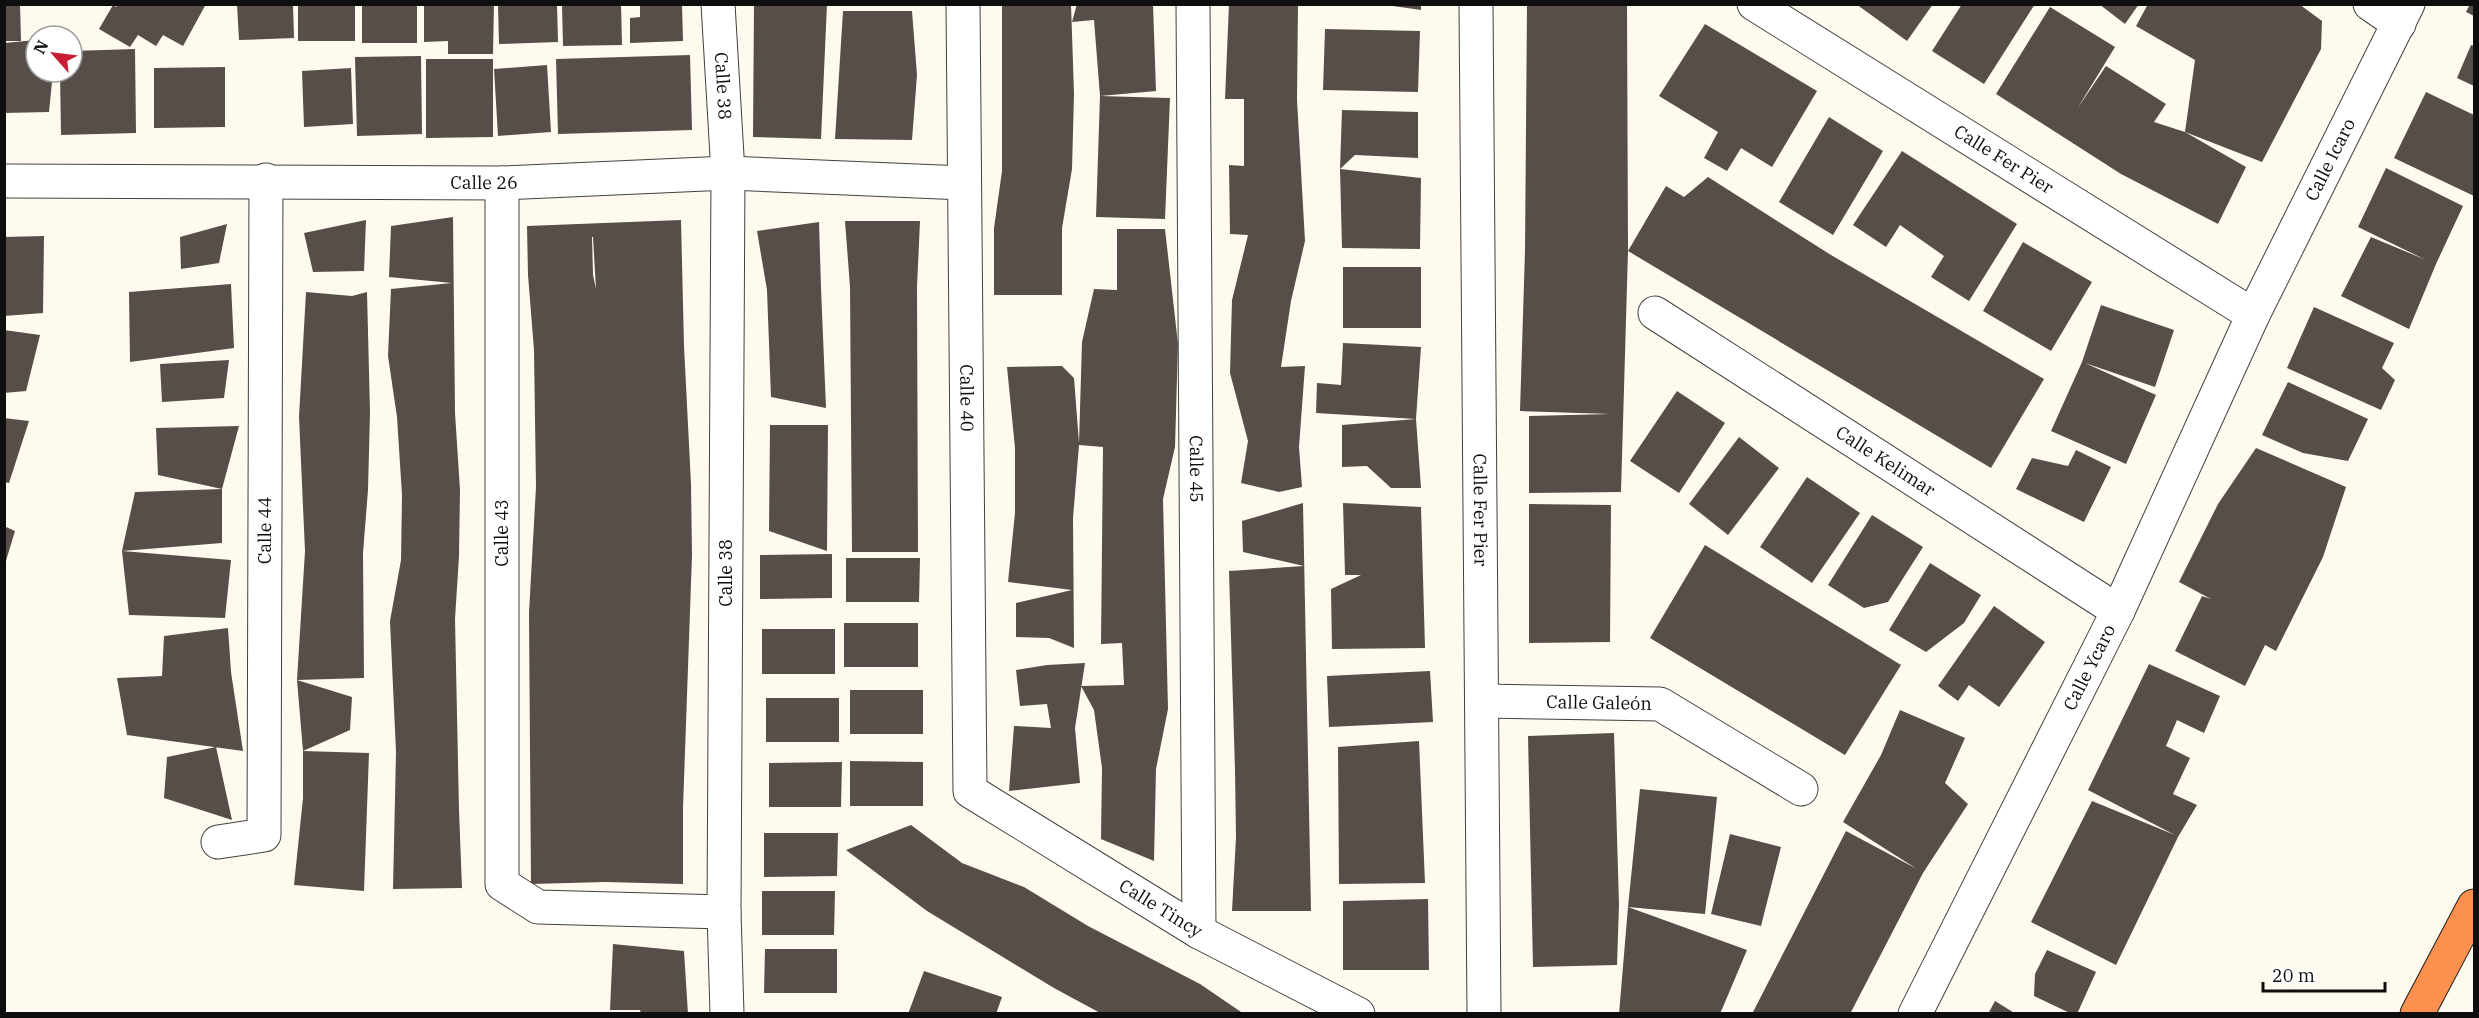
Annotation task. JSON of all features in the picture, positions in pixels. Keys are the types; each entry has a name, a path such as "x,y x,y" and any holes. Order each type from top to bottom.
{"highway":[{"path":"2417,1014 2475,906"}],"street":[{"name":"Calle 38","path":"718,4 728,173 724,912 727,1014"},
{"name":"Calle 40","path":"963,4 970,791"},
{"name":"Calle 45","path":"1193,4 1199,932"},
{"name":"Calle Fer Pier","path":"1476,4 1484,1014"},
{"name":"Calle Fer Pier","path":"1754,4 2253,315"},
{"path":"2370,4 2404,14"},
{"name":"Calle Icaro","path":"2253,315 2404,14"},
{"name":"Calle 26","path":"4,181 266,180 502,183 728,173 964,183"},
{"name":"Calle 44","path":"218,842 264,835 266,180"},
{"name":"Calle 43","path":"502,183 502,884 538,907 724,912"},
{"name":"Calle Kelimar","path":"1655,313 2118,611"},
{"name":"Calle Ycaro","path":"1915,1014 2118,611 2253,315"},
{"name":"Calle Galeón","path":"1482,701 1660,704 1801,789"},
{"name":"Calle Tincy","path":"970,791 1199,932 1358,1014"}],"building":[{"path":"4,4 20,4 21,41 4,41"},
{"path":"118,4 206,4 183,46 163,35 156,46 138,35 130,47 99,29 113,5 116,7"},
{"path":"237,4 293,4 294,38 239,40"},
{"path":"298,4 355,4 355,41 298,41"},
{"path":"362,4 417,4 417,43 362,43"},
{"path":"424,4 494,4 493,54 448,54 448,41 424,42"},
{"path":"498,4 557,4 558,42 499,44"},
{"path":"562,4 621,4 622,45 563,46"},
{"path":"640,4 682,4 683,41 630,43 630,18 640,17"},
{"path":"754,4 827,4 821,139 753,137"},
{"path":"1002,4 1071,4 1074,94 1072,169 1062,228 1062,295 994,295 994,228 1002,171"},
{"path":"1077,4 1153,4 1156,91 1100,96 1094,20 1072,22"},
{"path":"1229,4 1298,4 1297,100 1305,241 1291,301 1281,367 1305,366 1299,447 1302,487 1279,492 1241,483 1248,441 1230,373 1232,300 1248,235 1230,234 1229,165 1244,166 1244,99 1225,99"},
{"path":"1379,4 1421,4 1421,10"},
{"path":"1527,4 1627,4 1628,251 1621,492 1529,493 1529,416 1611,414 1520,411 1525,251"},
{"path":"1856,4 1933,4 1907,41"},
{"path":"1962,4 2035,4 1984,84 1932,51"},
{"path":"2099,4 2139,4 2125,24"},
{"path":"2148,4 2299,4 2322,21 2321,49 2262,162 2185,132 2195,60 2136,26"},
{"path":"2470,4 2474,4 2474,16 2466,12"},
{"path":"2050,7 2115,47 2077,109 2106,66 2166,104 2154,122 2185,132 2246,167 2218,224 2121,174 1996,94"},
{"path":"843,11 912,11 917,75 912,140 835,139"},
{"path":"1705,24 1817,91 1772,167 1741,148 1727,171 1704,158 1718,132 1659,96"},
{"path":"1325,29 1420,31 1418,92 1323,90"},
{"path":"24,41 24,84 52,84 49,112 4,113 4,43"},
{"path":"2471,45 2474,46 2474,86 2457,78"},
{"path":"135,49 136,133 61,135 60,84 84,84 84,51"},
{"path":"690,55 692,130 558,134 556,59"},
{"path":"421,56 422,134 357,136 355,57"},
{"path":"426,59 493,59 493,137 426,138"},
{"path":"547,65 551,132 498,136 494,69"},
{"path":"225,67 225,127 154,128 154,68"},
{"path":"351,68 353,124 304,127 302,71"},
{"path":"2426,92 2474,115 2474,196 2394,158"},
{"path":"1100,96 1170,98 1165,219 1096,217"},
{"path":"1342,110 1418,112 1418,158 1355,155 1340,169"},
{"path":"1829,117 1883,151 1833,235 1779,202"},
{"path":"1902,151 2017,224 1969,301 1931,277 1944,256 1900,225 1886,247 1853,225"},
{"path":"2386,168 2463,206 2409,329 2341,296 2371,237 2426,260 2358,227"},
{"path":"1340,169 1421,178 1420,249 1342,248"},
{"path":"1708,177 1831,255 2044,379 1991,468 1628,251 1666,186 1684,197"},
{"path":"453,217 455,413 460,490 455,619 462,888 393,889 396,752 390,621 401,560 402,495 397,417 388,356 391,289 452,283 389,277 391,226"},
{"path":"366,220 364,271 313,272 304,233"},
{"path":"681,220 692,555 683,808 683,884 605,882 531,884 529,613 536,487 534,350 527,226","holes":["593,237 596,289 593,275"]},
{"path":"845,221 920,221 917,287 918,552 852,552 850,287"},
{"path":"819,222 826,408 771,397 767,290 757,231"},
{"path":"227,224 219,263 181,269 180,237"},
{"path":"1117,229 1165,229 1178,344 1175,447 1163,499 1168,709 1156,769 1154,861 1101,839 1102,768 1094,710 1081,686 1124,685 1122,643 1101,644 1103,447 1079,445 1073,518 1074,648 1049,638 1016,637 1016,603 1072,590 1008,582 1015,513 1015,448 1007,367 1062,366 1074,378 1079,443 1082,342 1094,289 1117,290"},
{"path":"44,236 43,313 4,316 4,237"},
{"path":"2023,242 2092,282 2051,351 1983,311"},
{"path":"1343,267 1421,267 1421,328 1343,328"},
{"path":"231,284 234,348 130,362 129,292"},
{"path":"306,292 352,296 367,292 370,412 368,490 363,553 364,678 297,680 305,551 299,417"},
{"path":"2101,305 2174,330 2155,387 2085,363 2156,395 2126,464 2051,431 2082,362"},
{"path":"2314,307 2394,343 2382,368 2395,380 2381,410 2287,368"},
{"path":"4,330 40,335 26,391 4,393"},
{"path":"1343,343 1421,347 1416,419 1316,413 1317,383 1341,385"},
{"path":"229,360 224,398 162,402 160,364"},
{"path":"2288,382 2368,419 2348,461 2303,453 2262,435"},
{"path":"1677,391 1725,423 1679,493 1630,461"},
{"path":"4,418 29,421 9,483 4,482"},
{"path":"1416,419 1421,488 1391,488 1367,466 1342,467 1342,425"},
{"path":"770,425 828,425 827,551 769,531"},
{"path":"239,426 222,489 158,475 156,428"},
{"path":"1739,437 1779,468 1728,535 1689,504"},
{"path":"2256,448 2346,487 2323,557 2276,651 2265,645 2245,686 2175,651 2202,596 2211,599 2179,582 2218,504"},
{"path":"2076,450 2111,467 2084,522 2016,489 2032,458 2068,466"},
{"path":"1807,477 1860,513 1812,583 1760,547"},
{"path":"222,489 222,543 122,551 135,492"},
{"path":"1303,503 1311,911 1232,911 1236,837 1229,571 1304,566 1243,552 1242,521"},
{"path":"1343,503 1421,507 1425,648 1332,649 1331,589 1361,575 1345,575"},
{"path":"1529,504 1611,505 1610,642 1529,643"},
{"path":"1872,515 1923,547 1888,602 1864,608 1828,585"},
{"path":"4,526 15,531 5,564 4,564"},
{"path":"1705,545 1901,665 1845,755 1650,638"},
{"path":"122,551 231,560 225,618 129,615"},
{"path":"832,554 832,598 760,599 760,555"},
{"path":"846,558 920,558 919,602 846,602"},
{"path":"1930,563 1981,595 1964,623 1926,652 1889,630"},
{"path":"1994,606 2045,642 1999,707 1969,685 1958,701 1938,686"},
{"path":"844,623 918,623 918,667 844,667"},
{"path":"228,628 231,672 243,751 127,735 117,678 162,676 164,636"},
{"path":"762,629 835,629 835,674 762,674"},
{"path":"1085,663 1075,728 1080,783 1009,791 1014,726 1051,728 1047,704 1020,706 1016,670 1047,665"},
{"path":"2149,664 2220,696 2204,733 2177,720 2166,746 2190,758 2173,794 2197,805 2178,837 2116,965 2031,922 2092,801 2175,835 2088,790"},
{"path":"1430,671 1433,722 1329,727 1327,676"},
{"path":"297,680 352,697 350,730 303,751"},
{"path":"850,690 923,690 923,734 850,734"},
{"path":"766,698 839,698 839,742 766,742"},
{"path":"1900,710 1965,738 1945,783 1968,804 1923,873 1850,1014 1752,1014 1846,831 1917,869 1843,822 1881,755"},
{"path":"1614,733 1619,905 1617,965 1533,967 1528,736"},
{"path":"1419,741 1425,883 1339,884 1338,747"},
{"path":"216,747 232,820 164,798 167,757"},
{"path":"303,751 369,753 364,891 294,885 303,798"},
{"path":"850,761 923,762 923,806 850,806"},
{"path":"842,762 841,807 769,807 769,763"},
{"path":"1640,789 1717,797 1705,914 1628,907"},
{"path":"911,825 962,863 1024,887 1088,926 1200,984 1244,1014 1102,1014 1054,988 927,911 846,850"},
{"path":"764,833 838,833 837,876 764,877"},
{"path":"1730,834 1781,847 1761,926 1711,914"},
{"path":"762,891 835,891 834,935 762,935"},
{"path":"1428,899 1429,970 1343,970 1343,901"},
{"path":"1628,907 1747,950 1720,1014 1619,1014"},
{"path":"613,944 684,951 688,1014 641,1014 640,1010 610,1010"},
{"path":"765,949 837,949 837,993 764,993"},
{"path":"2047,950 2096,972 2077,1014 2072,1014 2034,996 2035,974"},
{"path":"924,971 1002,997 996,1014 908,1014"},
{"path":"1995,1001 2016,1014 1988,1014"}]}
